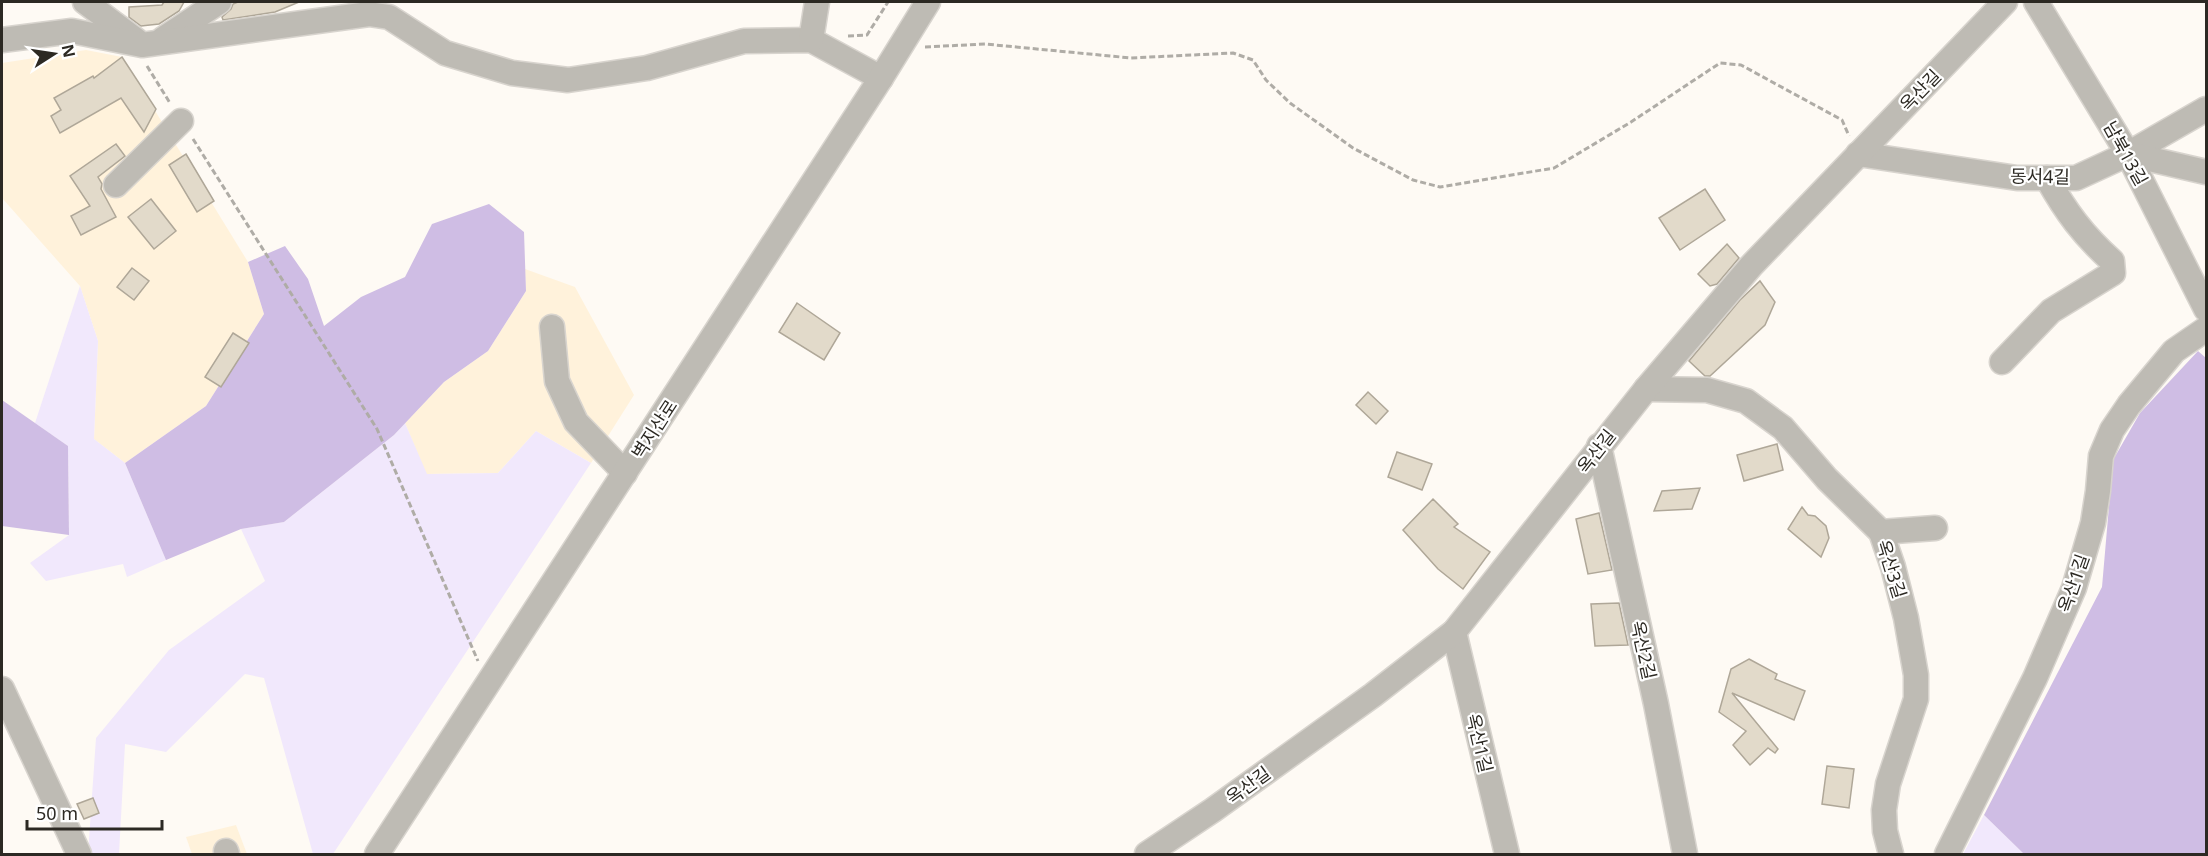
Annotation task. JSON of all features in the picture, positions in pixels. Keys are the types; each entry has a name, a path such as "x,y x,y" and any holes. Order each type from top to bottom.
{"street":[{"path":"85,2 150,43"},
{"path":"150,43 219,2"},
{"path":"811,40 817,2"},
{"name":"벽지산로","path":"377,855 928,2"},
{"name":"옥산길","path":"1147,855 1373,695 1454,632 1599,446 1751,266 2005,2"},
{"name":"남북13길","path":"2036,2 2128,154 2206,309"},
{"path":"2,40 72,31 150,43 369,14 385,9 445,53 512,73 568,80 647,68 744,41 811,40 881,78"},
{"name":"동서4길","path":"1858,154 2017,178 2076,178 2128,154 2206,109"},
{"path":"116,185 181,121"},
{"path":"2128,154 2206,172"},
{"path":"2002,362 2051,311 2113,273 2112,261 2090,241 2065,210 2047,178"},
{"path":"552,327 557,381 576,422 625,474"},
{"name":"옥산1길","path":"1947,855 2035,678 2074,588 2092,523 2101,456 2112,430 2129,405 2174,351 2206,329"},
{"name":"옥산3길","path":"1646,389 1707,390 1746,401 1783,428 1827,479 1881,532 1906,618 1916,675 1916,699 1888,784 1884,810 1885,831 1891,855"},
{"name":"옥산2길","path":"1599,446 1656,704 1685,855"},
{"path":"1881,532 1935,528"},
{"name":"옥산1길","path":"1454,632 1507,855"},
{"path":"2,689 79,855"}],"path":[{"path":"845,37 867,35 888,2"},
{"path":"150,43 148,68 377,429 487,685"},
{"path":"900,48 985,44 1131,58 1233,53 1253,60 1266,80 1290,103 1353,148 1413,180 1440,187 1554,168 1631,122 1720,63 1741,65 1842,120 1858,154"}],"shaded area":[{"path":"86,50 122,57 248,262 264,314 206,406 125,463 94,439 98,341 80,286 2,198 2,63"},
{"path":"489,204 524,232 526,291 488,351 444,382 394,435 284,522 241,529 166,560 125,463 206,406 264,314 248,262 285,246 308,279 324,326 361,297 405,277 432,224"},
{"path":"525,269 575,287 634,395 591,463 536,431 498,473 426,474 405,423 444,382 488,351 526,291"},
{"path":"80,286 98,341 94,439 125,463 166,560 127,577 123,564 46,581 30,563 69,535 68,446 35,423"},
{"path":"2198,351 2206,358 2206,854 2024,854 1984,815 2102,587 2113,460 2140,413"},
{"path":"2,400 68,446 69,535 2,526"},
{"path":"405,423 427,474 498,473 536,431 591,463 333,854 313,854 264,678 245,674 166,752 125,744 119,854 88,854 96,738 169,650 265,581 241,529 284,522 394,435"},
{"path":"1984,815 2024,854 1963,854"},
{"path":"236,825 247,854 192,854 186,837"}],"building":[{"path":"164,2 184,2 179,11 159,24 141,26 129,17 129,7 162,5"},
{"path":"238,2 299,2 275,12 223,20 222,17 233,4"},
{"path":"122,57 156,109 144,132 121,98 60,133 51,116 61,110 54,98 93,76 94,78"},
{"path":"116,144 125,156 98,177 102,184 101,189 116,217 81,235 71,216 90,206 70,176"},
{"path":"186,154 214,201 197,212 169,165"},
{"path":"1705,189 1725,220 1680,250 1659,218"},
{"path":"151,199 176,231 154,249 128,217"},
{"path":"1727,244 1739,258 1717,284 1710,286 1698,274"},
{"path":"132,268 149,281 134,300 117,287"},
{"path":"1760,281 1775,302 1765,325 1710,376 1705,376 1689,361 1740,300"},
{"path":"797,303 840,333 824,360 779,332"},
{"path":"233,333 249,343 221,387 205,377"},
{"path":"1368,392 1388,411 1376,424 1356,405"},
{"path":"1777,444 1783,470 1744,481 1737,455"},
{"path":"1397,452 1432,464 1422,490 1388,477"},
{"path":"1700,488 1692,509 1654,511 1662,491"},
{"path":"1433,499 1458,524 1454,527 1490,552 1463,589 1438,569 1403,530"},
{"path":"1802,507 1808,515 1815,516 1826,526 1829,538 1821,557 1788,529"},
{"path":"1599,513 1612,570 1588,574 1576,519"},
{"path":"1619,603 1628,645 1595,646 1591,604"},
{"path":"1749,659 1777,674 1775,679 1805,691 1794,720 1732,693 1778,749 1775,753 1768,748 1750,765 1733,745 1746,731 1719,712 1731,669"},
{"path":"1827,766 1854,769 1849,808 1822,804"},
{"path":"93,798 99,813 84,819 77,804"}]}
